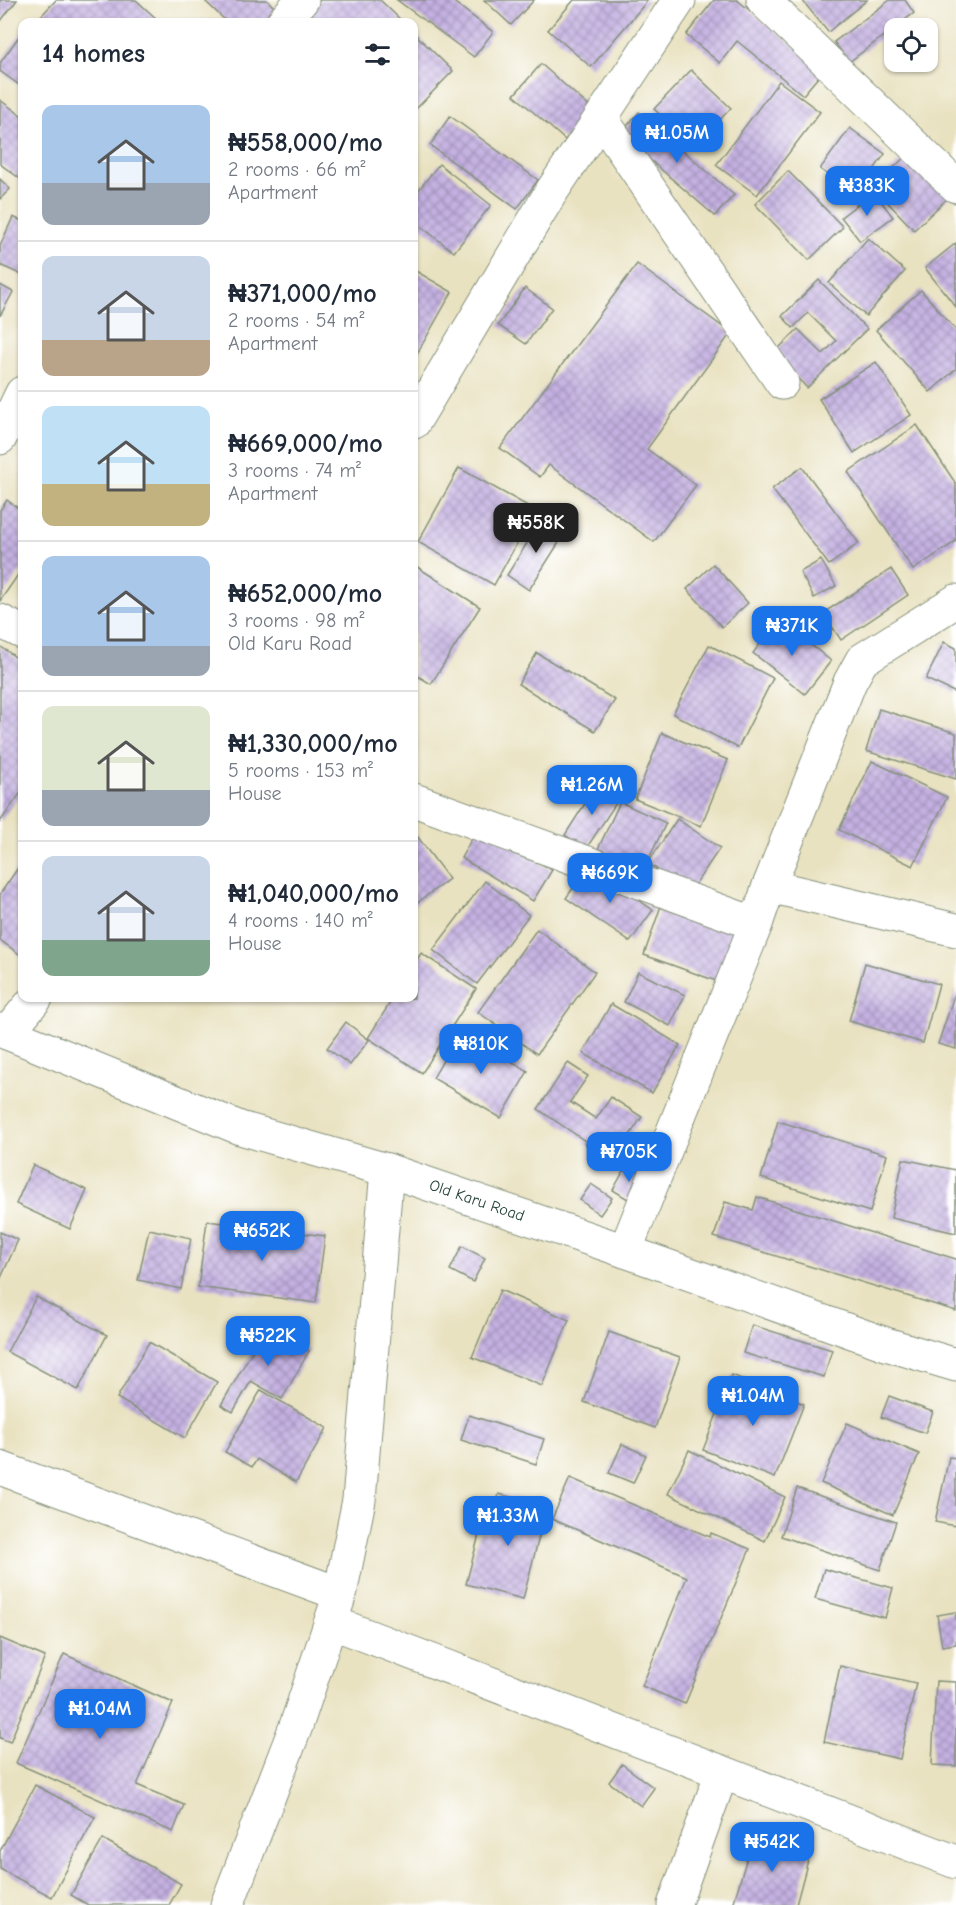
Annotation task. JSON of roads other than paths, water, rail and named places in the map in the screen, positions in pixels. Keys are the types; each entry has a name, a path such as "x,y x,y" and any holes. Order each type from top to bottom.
{"street":[{"path":"286,18 302,0"},
{"path":"418,416 550,194 679,0"},
{"path":"763,0 956,186"},
{"path":"601,118 782,383"},
{"path":"0,438 18,401"},
{"path":"625,1251 850,682 862,660 956,601"},
{"path":"0,621 18,630"},
{"path":"418,801 756,924"},
{"path":"769,886 956,930"},
{"path":"4,1032 32,1002"},
{"name":"Old Karu Road","path":"4,1032 240,1128 387,1170 625,1251 886,1344 956,1365"},
{"path":"227,1905 296,1726 336,1608 359,1500 387,1170"},
{"path":"0,1468 722,1772 956,1862"},
{"path":"674,1905 722,1772"}]}
